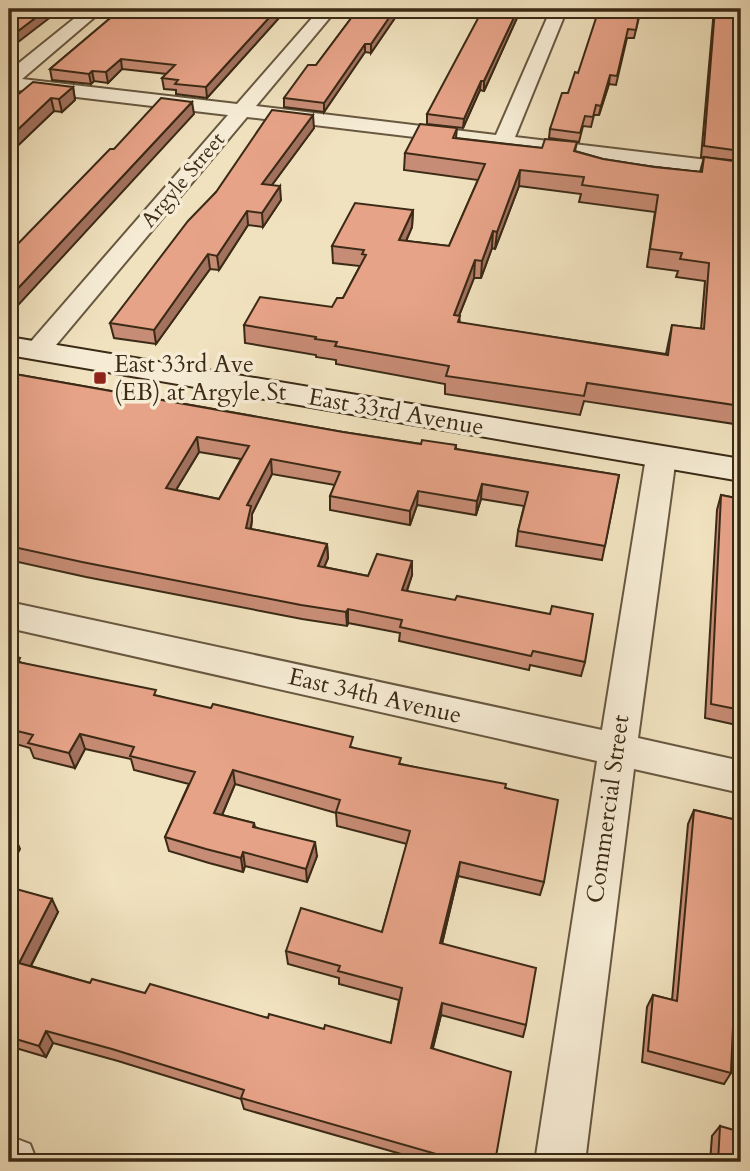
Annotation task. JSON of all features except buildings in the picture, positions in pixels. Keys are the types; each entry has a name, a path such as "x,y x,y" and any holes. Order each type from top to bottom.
{"street":[{"path":"9,81 96,9"},
{"name":"Argyle Street","path":"23,349 241,111 329,9"},
{"path":"503,142 559,9"},
{"path":"9,81 741,170"},
{"name":"East 33rd Avenue","path":"23,349 741,470"},
{"name":"Commercial Street","path":"560,1162 616,750 661,457"},
{"name":"East 34th Avenue","path":"9,615 741,777"}],"place":[{"name":"East 33rd Ave (EB) at Argyle St","path":"100,378"}]}
